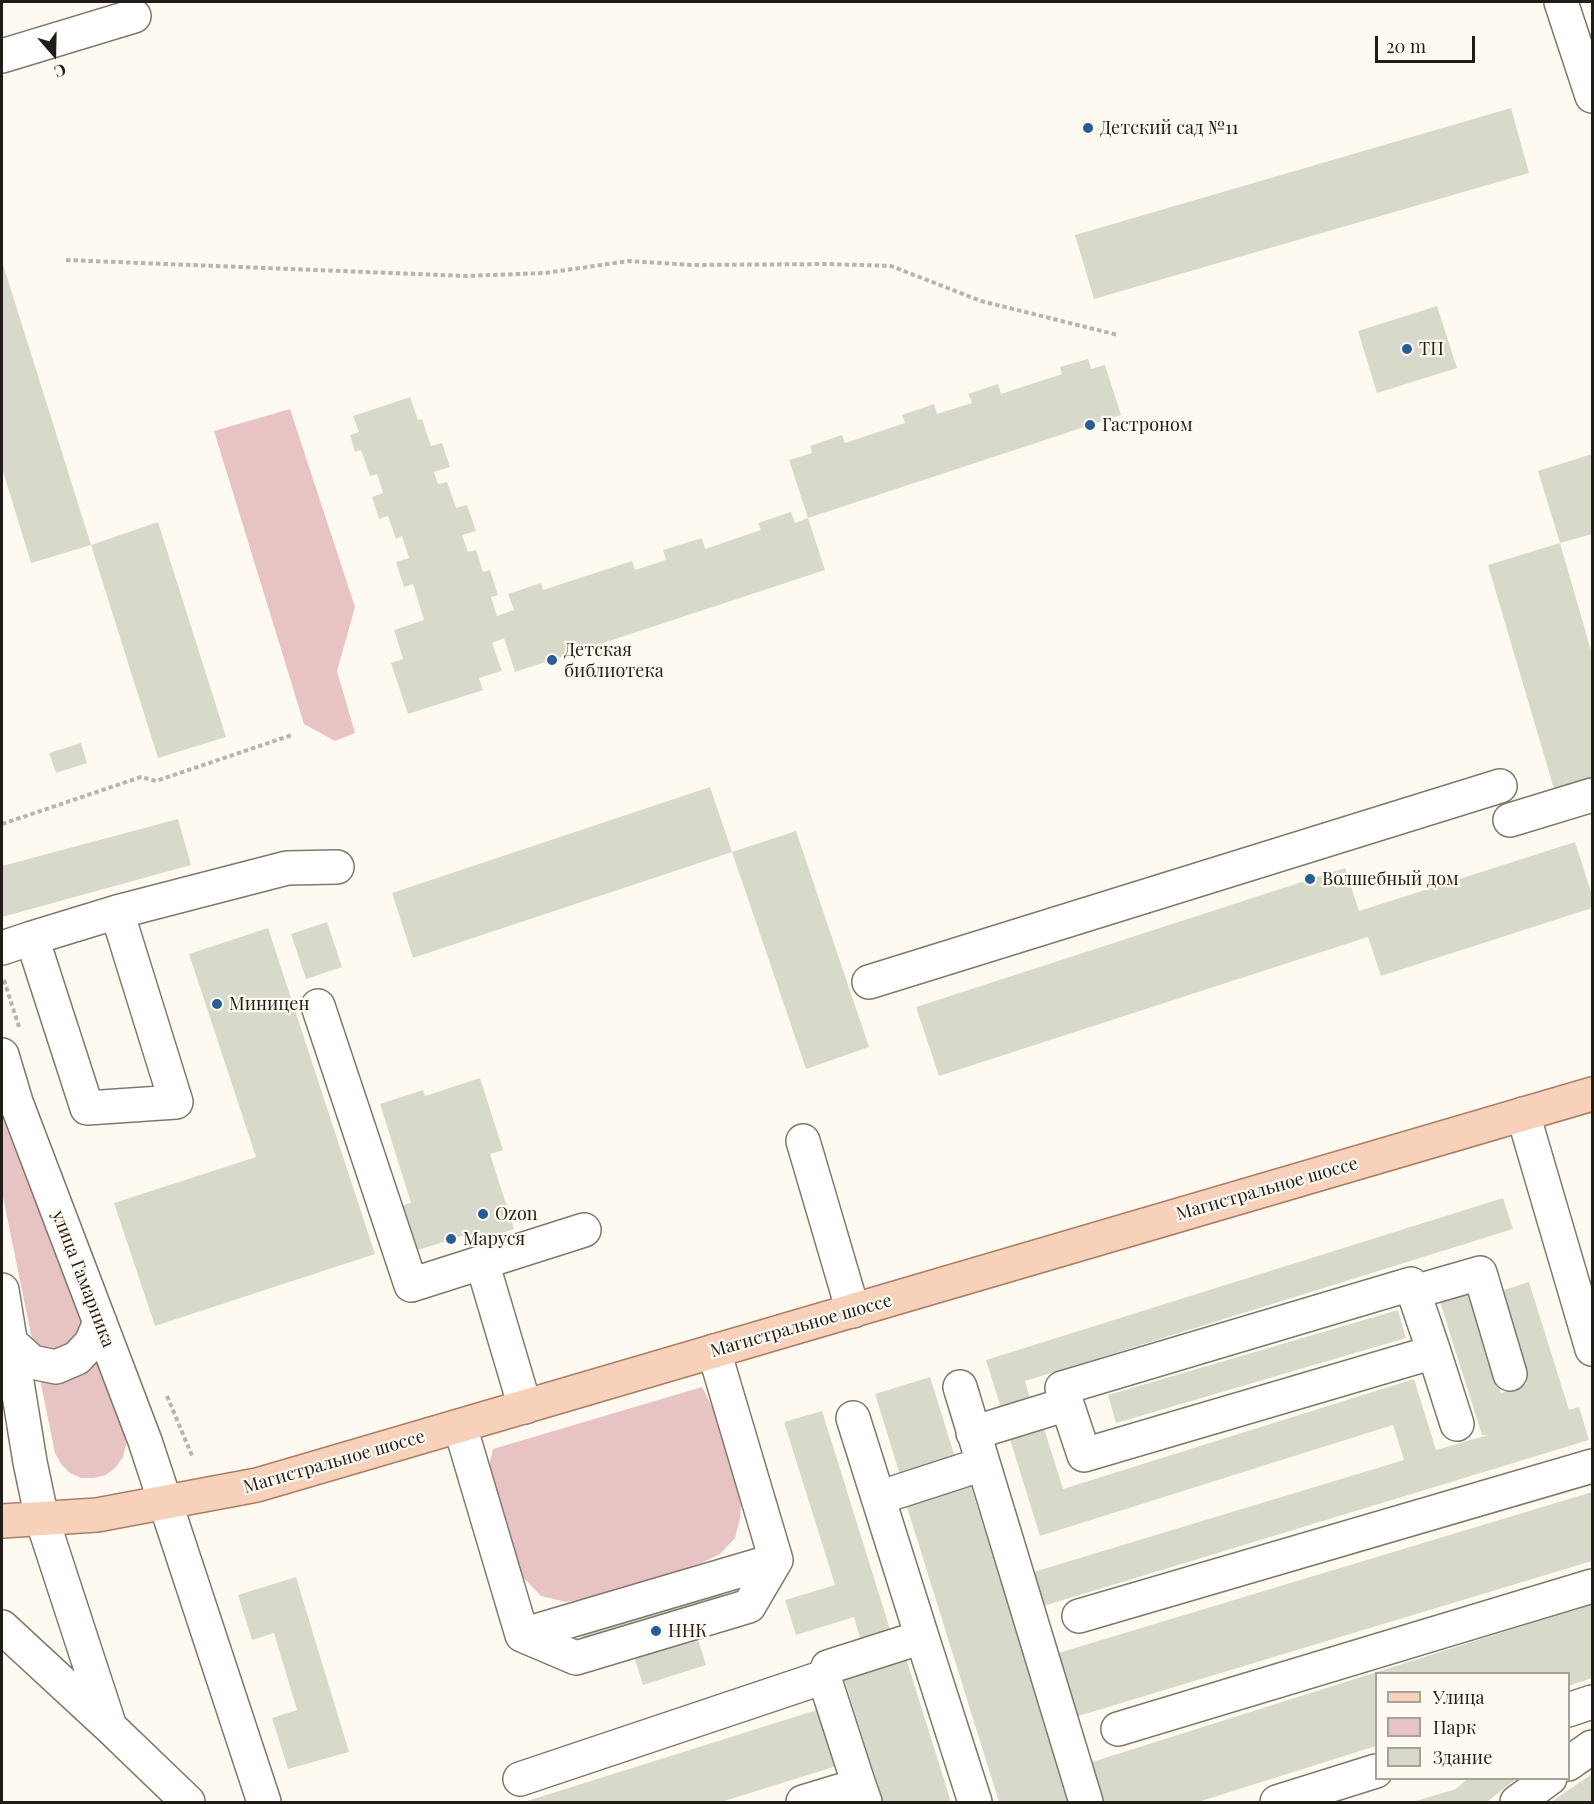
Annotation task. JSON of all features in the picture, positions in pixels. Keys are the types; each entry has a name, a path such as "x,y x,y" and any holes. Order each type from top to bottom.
{"main road":[{"name":"Магистральное шоссе","path":"2,1521 97,1515 257,1485 1593,1094"}],"street":[{"path":"1561,2 1593,96"},
{"path":"2,56 134,16"},
{"path":"869,982 1500,786"},
{"path":"1510,820 1593,795"},
{"path":"2,948 117,912 287,867 337,867"},
{"path":"32,938 87,1108 176,1102 117,912"},
{"path":"318,1006 411,1285 584,1230"},
{"name":"улица Гамарника","path":"2,1055 16,1102 145,1441 264,1803"},
{"path":"1523,1114 1593,1349"},
{"path":"803,1142 853,1311"},
{"path":"482,1262 525,1407"},
{"path":"1414,1292 1480,1273 1510,1374"},
{"path":"1434,1352 1084,1455 1062,1388 1411,1284 1434,1352 1457,1424"},
{"path":"2,1290 42,1519 110,1727"},
{"path":"10,1342 32,1362 56,1367 77,1358 91,1343 100,1322"},
{"path":"460,1426 522,1635 776,1560 714,1351"},
{"path":"960,1387 1086,1803"},
{"path":"973,1433 1067,1404"},
{"path":"853,1419 975,1803"},
{"path":"878,1498 983,1464"},
{"path":"1078,1617 1593,1466"},
{"path":"1118,1729 1593,1586"},
{"path":"2,1627 188,1803"},
{"path":"803,1803 862,1794 825,1677 828,1667 922,1637"},
{"path":"520,1779 825,1677"},
{"path":"1570,1710 1593,1702"},
{"path":"1570,1763 1593,1747"},
{"path":"1277,1803 1375,1772"},
{"path":"1518,1803 1549,1780"}],"path":[{"path":"66,260 466,276 545,273 629,261 691,265 891,266 981,301 1118,335"},
{"path":"2,824 141,777 156,781 292,735"}],"green space":[{"path":"290,409 355,607 337,671 355,733 335,741 304,724 214,431"},
{"path":"2,1099 124,1433 126,1445 123,1457 106,1475 81,1478 70,1473 55,1453 2,1192"},
{"path":"702,1387 730,1441 742,1492 740,1518 735,1538 720,1554 653,1580 602,1595 566,1602 541,1596 521,1575 489,1466 493,1449"}],"building":[{"path":"1511,108 1529,173 1094,299 1075,235"},
{"path":"2,261 91,545 31,563 2,468"},
{"name":"ТП","path":"1437,306 1457,368 1377,393 1358,331"},
{"path":"1088,359 1091,369 1105,365 1121,415 808,518 789,460 812,453 810,446 842,435 845,443 905,423 902,415 934,404 937,414 972,403 968,394 998,384 1001,394 1062,374 1060,367"},
{"path":"410,397 418,420 422,419 431,446 442,443 450,467 434,472 438,484 447,482 456,508 467,505 476,531 462,535 468,552 476,550 483,572 490,570 498,595 491,597 497,616 514,610 508,594 541,583 543,590 632,561 635,570 666,560 663,550 702,538 705,549 761,530 758,523 791,512 795,523 808,518 825,570 515,672 504,638 492,643 502,671 479,678 483,690 408,714 391,663 403,659 394,630 424,620 413,584 404,587 396,562 409,558 402,536 396,539 388,516 379,519 372,497 383,493 377,474 370,476 361,450 355,452 350,435 359,432 353,416"},
{"path":"1592,454 1592,534 1560,543 1538,471"},
{"path":"158,522 226,737 158,758 91,545"},
{"path":"1560,543 1592,654 1592,778 1554,789 1488,565"},
{"path":"81,743 87,763 56,773 49,753"},
{"path":"710,787 732,852 413,958 392,893"},
{"path":"178,819 191,865 2,917 2,866"},
{"path":"796,831 869,1047 806,1069 732,852"},
{"path":"1575,842 1592,895 1592,908 1381,976 1368,937 939,1076 916,1007 1345,868 1359,911"},
{"path":"327,922 342,967 306,979 291,934"},
{"path":"268,928 375,1254 155,1326 114,1203 256,1157 189,954"},
{"path":"480,1078 503,1150 490,1154 514,1229 471,1243 468,1234 418,1250 403,1205 411,1203 380,1104 423,1090 425,1096"},
{"path":"1503,1198 1513,1229 1025,1381 1031,1402 1002,1411 986,1360"},
{"path":"1529,1282 1569,1410 1579,1407 1589,1440 1040,1607 1030,1573 1404,1460 1393,1425 1040,1536 1008,1433 1042,1422 1063,1489 1414,1379 1436,1450 1488,1435 1482,1435 1440,1302 1469,1293 1501,1393 1527,1384 1498,1292"},
{"path":"1398,1310 1406,1338 1116,1423 1108,1395"},
{"path":"930,1377 955,1457 900,1475 875,1394"},
{"path":"822,1411 893,1639 863,1648 854,1617 796,1635 785,1600 835,1585 784,1422"},
{"path":"970,1484 1070,1802 999,1802 906,1504"},
{"path":"1592,1492 1592,1561 1075,1717 1055,1654"},
{"path":"296,1577 349,1752 288,1769 272,1718 297,1710 274,1633 252,1640 238,1595"},
{"path":"721,1587 732,1621 696,1633 706,1665 643,1685 633,1653 591,1666 580,1630"},
{"path":"1592,1604 1592,1678 1570,1685 1570,1672 1377,1672"},
{"path":"905,1655 951,1802 883,1802 843,1675"},
{"path":"1375,1673 1375,1746 1198,1802 1102,1802 1089,1763"},
{"path":"823,1708 840,1765 721,1802 524,1802"},
{"path":"1592,1774 1592,1802 1551,1802"},
{"path":"1466,1780 1514,1780 1487,1802 1412,1802 1456,1789"}],"place":[{"name":"Детский сад №11","path":"1088,128"},
{"name":"ТП","path":"1407,349"},
{"name":"Гастроном","path":"1090,425"},
{"name":"Детская библиотека","path":"552,660"},
{"name":"Волшебный дом","path":"1310,879"},
{"name":"Миницен","path":"217,1004"},
{"name":"Ozon","path":"483,1214"},
{"name":"Маруся","path":"451,1239"},
{"name":"ННК","path":"656,1631"}]}
